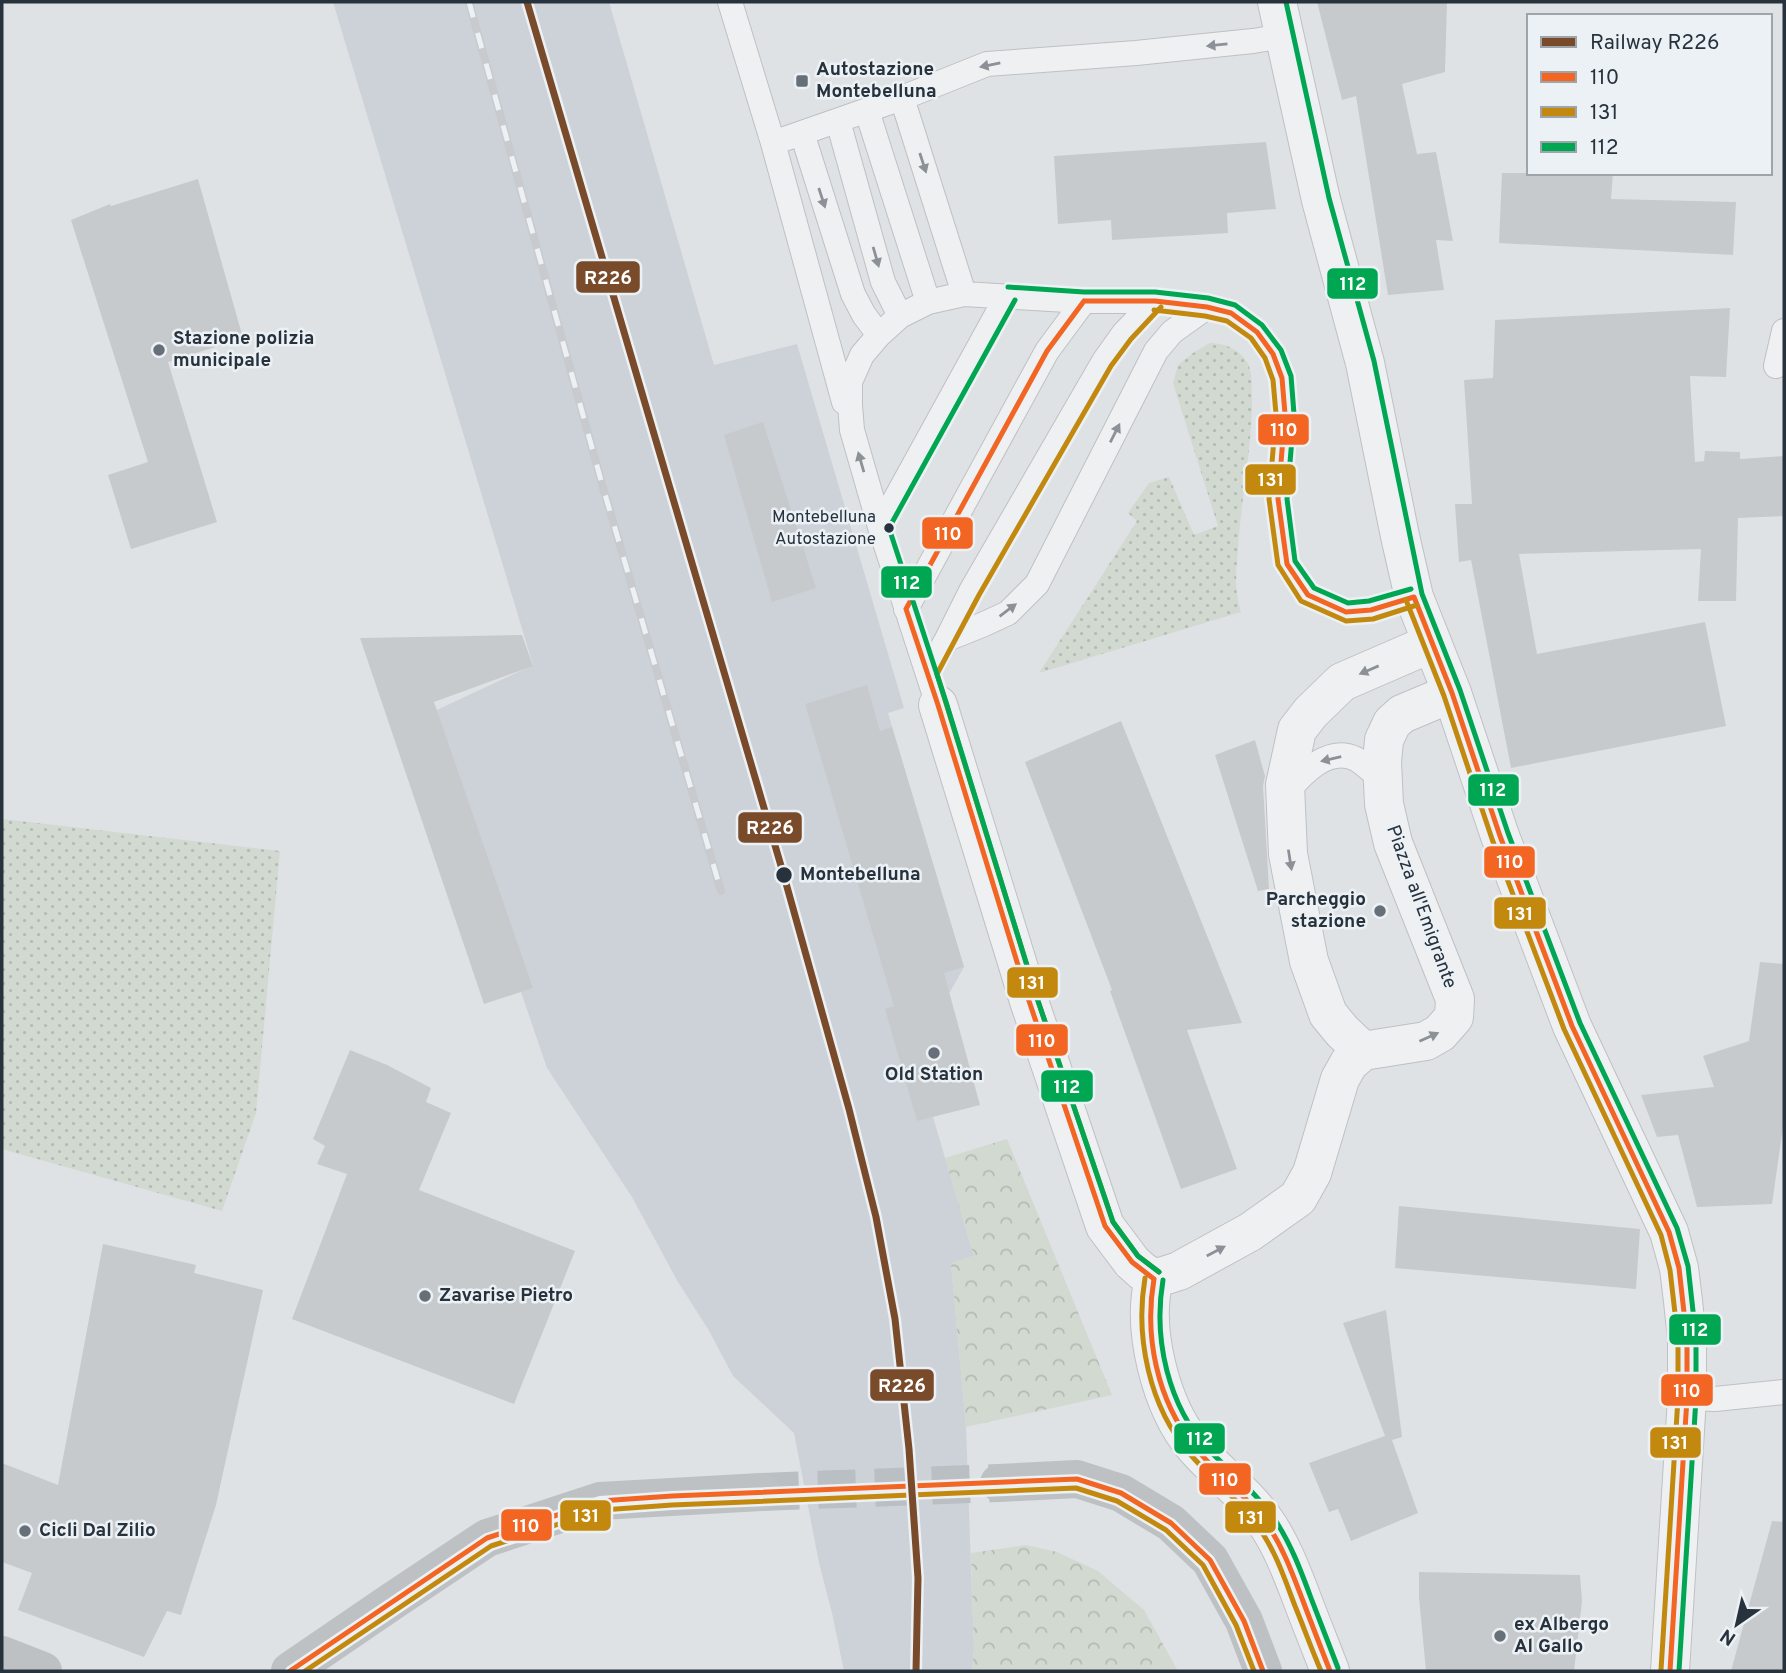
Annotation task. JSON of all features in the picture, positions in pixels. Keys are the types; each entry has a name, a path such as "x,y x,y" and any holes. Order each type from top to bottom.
{"main road":[{"path":"999,1483 1077,1479 1121,1493 1171,1523 1210,1560 1244,1621 1264,1671"},
{"path":"290,1671 486,1538 600,1501 761,1492"},
{"path":"2,1655 43,1671"}],"street":[{"path":"1280,19 1321,200 1365,363 1414,597 1452,693 1500,836 1572,1026 1669,1232 1679,1268 1687,1339 1687,1398 1670,1671"},
{"path":"1154,1279 1179,1271 1250,1232 1298,1198 1312,1173 1340,1079 1349,1063 1363,1051 1328,1014 1309,961 1288,854 1284,785 1288,766 1297,730 1342,682 1432,643"},
{"path":"933,689 1029,1001 1105,1226 1132,1262 1154,1279"},
{"name":"Piazza all'Emigrante","path":"1363,1051 1426,1041 1440,1033 1454,1017 1455,999 1392,843 1382,780 1384,740 1392,723 1402,714 1452,693"},
{"path":"1154,1279 1151,1291 1153,1341 1156,1366 1169,1405 1193,1444 1231,1481 1268,1525 1286,1558 1330,1671"}],"lane":[{"path":"730,2 773,143 880,527 933,689"},
{"path":"773,143 867,111 987,64 1253,41 1280,19"},
{"path":"902,98 964,294"},
{"path":"867,111 928,302"},
{"path":"838,121 883,282 900,316"},
{"path":"802,133 853,294 879,335"},
{"path":"852,430 849,382 862,355 900,316 928,302 964,294 1084,301 1155,301 1207,307 1231,313 1257,332 1273,354 1282,378 1285,414 1278,499 1287,564 1308,595 1346,612 1371,610 1414,597"},
{"path":"880,527 1007,296"},
{"path":"906,609 1046,351 1084,301"},
{"path":"933,689 947,639 971,591 1104,361 1124,333 1155,301"},
{"path":"947,639 1008,612 1037,584 1156,351 1172,332 1207,307"},
{"path":"1776,366 1784,331"},
{"path":"1285,794 1301,774 1320,761 1338,755 1355,759 1382,780"},
{"path":"1687,1398 1715,1399 1784,1392"}],"shaded area":[{"path":"333,2 609,2 714,365 797,344 904,708 888,713 964,967 950,992 898,1005 917,1120 933,1117 974,1256 951,1263 966,1427 974,1649 972,1671 844,1671 819,1563 794,1433 733,1376 632,1197 547,1068 426,715 533,665"}],"green space":[{"path":"1210,343 1235,350 1247,362 1251,375 1250,436 1236,573 1241,612 1039,673 1137,521 1128,513 1149,483 1169,477 1194,535 1218,526 1173,383 1178,365"},
{"path":"2,819 280,851 256,1113 222,1211 2,1149"},
{"path":"1007,1139 1112,1395 966,1427 951,1263 974,1256 945,1158"},
{"path":"1026,1545 1057,1552 1098,1571 1144,1610 1178,1671 972,1671 974,1649 971,1553"}],"building":[{"path":"1317,2 1447,2 1445,72 1402,84 1417,154 1436,152 1453,241 1436,240 1444,290 1388,295 1356,96 1342,100"},
{"path":"1266,142 1276,209 1227,213 1228,233 1112,240 1111,220 1058,224 1054,156"},
{"path":"1502,173 1613,175 1611,199 1736,202 1733,255 1499,243"},
{"name":"Stazione polizia municipale","path":"198,179 243,338 168,362 217,522 131,549 108,475 148,462 71,220 110,204 111,206"},
{"path":"1730,308 1726,377 1690,376 1695,462 1704,461 1705,451 1740,452 1740,459 1784,456 1784,516 1738,518 1736,601 1698,601 1701,549 1519,554 1537,654 1705,622 1726,726 1511,768 1471,560 1459,562 1455,504 1472,504 1464,380 1493,378 1495,320"},
{"path":"763,422 816,588 772,602 724,435"},
{"path":"522,635 533,666 434,702 533,988 484,1004 360,638"},
{"path":"867,685 880,731 892,727 964,967 944,973 980,1105 917,1121 885,1009 894,1006 805,704"},
{"path":"1121,721 1242,1023 1187,1030 1237,1169 1181,1189 1110,991 1112,990 1025,762"},
{"path":"1255,740 1265,776 1263,786 1269,889 1258,891 1215,755"},
{"path":"1760,962 1784,964 1784,1120 1772,1204 1697,1207 1678,1135 1657,1137 1641,1095 1714,1087 1703,1056 1749,1041"},
{"path":"350,1050 387,1065 431,1088 426,1102 451,1113 419,1190 575,1251 514,1404 292,1319 347,1174 317,1164 325,1146 313,1139"},
{"path":"1399,1206 1640,1229 1636,1289 1395,1268"},
{"path":"103,1244 196,1265 194,1273 263,1290 216,1505 181,1615 167,1611 144,1657 18,1610 32,1573 2,1562 2,1463 58,1485"},
{"path":"1386,1310 1402,1437 1392,1440 1418,1513 1351,1541 1338,1509 1329,1512 1309,1463 1385,1436 1343,1323"},
{"path":"1772,1521 1784,1522 1784,1671 1731,1671"},
{"name":"ex Albergo Al Gallo","path":"1419,1572 1580,1575 1582,1601 1574,1671 1426,1671"}],"tunnel":[{"path":"761,1492 999,1483"}],"railway":[{"path":"469,2 602,484 721,891"}],"rail line":[{"name":"R226","path":"527,2 784,876 876,1217 895,1319 909,1449 918,1578 916,1671"}],"transit line":[{"name":"112","path":"1286,2 1329,198 1374,361 1422,594 1460,690 1508,833 1580,1023 1677,1228 1688,1266 1696,1338 1696,1398 1679,1671"},
{"name":"112","path":"1008,287 1084,292 1155,292 1208,298 1235,305 1262,325 1281,350 1291,376 1294,414 1287,499 1295,561 1314,588 1348,603 1369,601 1411,589"},
{"name":"112","path":"1015,300 889,528 946,702 1037,998 1113,1222 1138,1256 1159,1272"},
{"name":"110","path":"1084,301 1047,351 906,609 1029,1001 1105,1226 1132,1262 1154,1279"},
{"name":"110","path":"1084,301 1155,301 1207,307 1231,313 1257,332 1273,354 1282,378 1285,414 1278,499 1287,564 1308,595 1346,612 1371,610 1414,597"},
{"name":"131","path":"1159,1272 1138,1256 1113,1222 1037,998 937,674 979,595 1111,366 1131,339 1161,307"},
{"name":"131","path":"1154,310 1227,321 1251,338 1265,358 1273,380 1276,414 1269,499 1278,565 1301,601 1346,621 1373,619 1417,605"},
{"name":"110","path":"1414,597 1452,693 1500,836 1572,1026 1669,1232 1679,1268 1687,1339 1687,1398 1670,1671"},
{"name":"131","path":"1406,600 1444,696 1492,839 1564,1029 1661,1235 1670,1270 1678,1339 1678,1398 1661,1670"},
{"name":"131","path":"1145,1278 1142,1301 1144,1347 1148,1370 1164,1415 1190,1454 1243,1508 1265,1537 1280,1566 1321,1671"},
{"name":"110","path":"1154,1279 1151,1301 1153,1345 1156,1367 1171,1409 1194,1446 1250,1503 1273,1533 1291,1571 1330,1671"},
{"name":"112","path":"1163,1280 1160,1302 1162,1348 1167,1371 1183,1413 1209,1450 1260,1501 1281,1529 1338,1668"},
{"name":"110","path":"290,1671 487,1538 600,1501 1077,1479 1121,1493 1171,1523 1210,1560 1244,1621 1263,1671"},
{"name":"131","path":"305,1671 491,1546 602,1510 1076,1488 1117,1501 1166,1530 1203,1565 1236,1625 1254,1671"}],"place":[{"name":"Autostazione Montebelluna","path":"802,81"},
{"name":"Stazione polizia municipale","path":"159,350"},
{"name":"Montebelluna Autostazione","path":"889,528"},
{"name":"Montebelluna","path":"784,875"},
{"name":"Parcheggio stazione","path":"1380,911"},
{"name":"Old Station","path":"934,1053"},
{"name":"Zavarise Pietro","path":"425,1296"},
{"name":"Cicli Dal Zilio","path":"25,1531"},
{"name":"ex Albergo Al Gallo","path":"1500,1636"}]}
